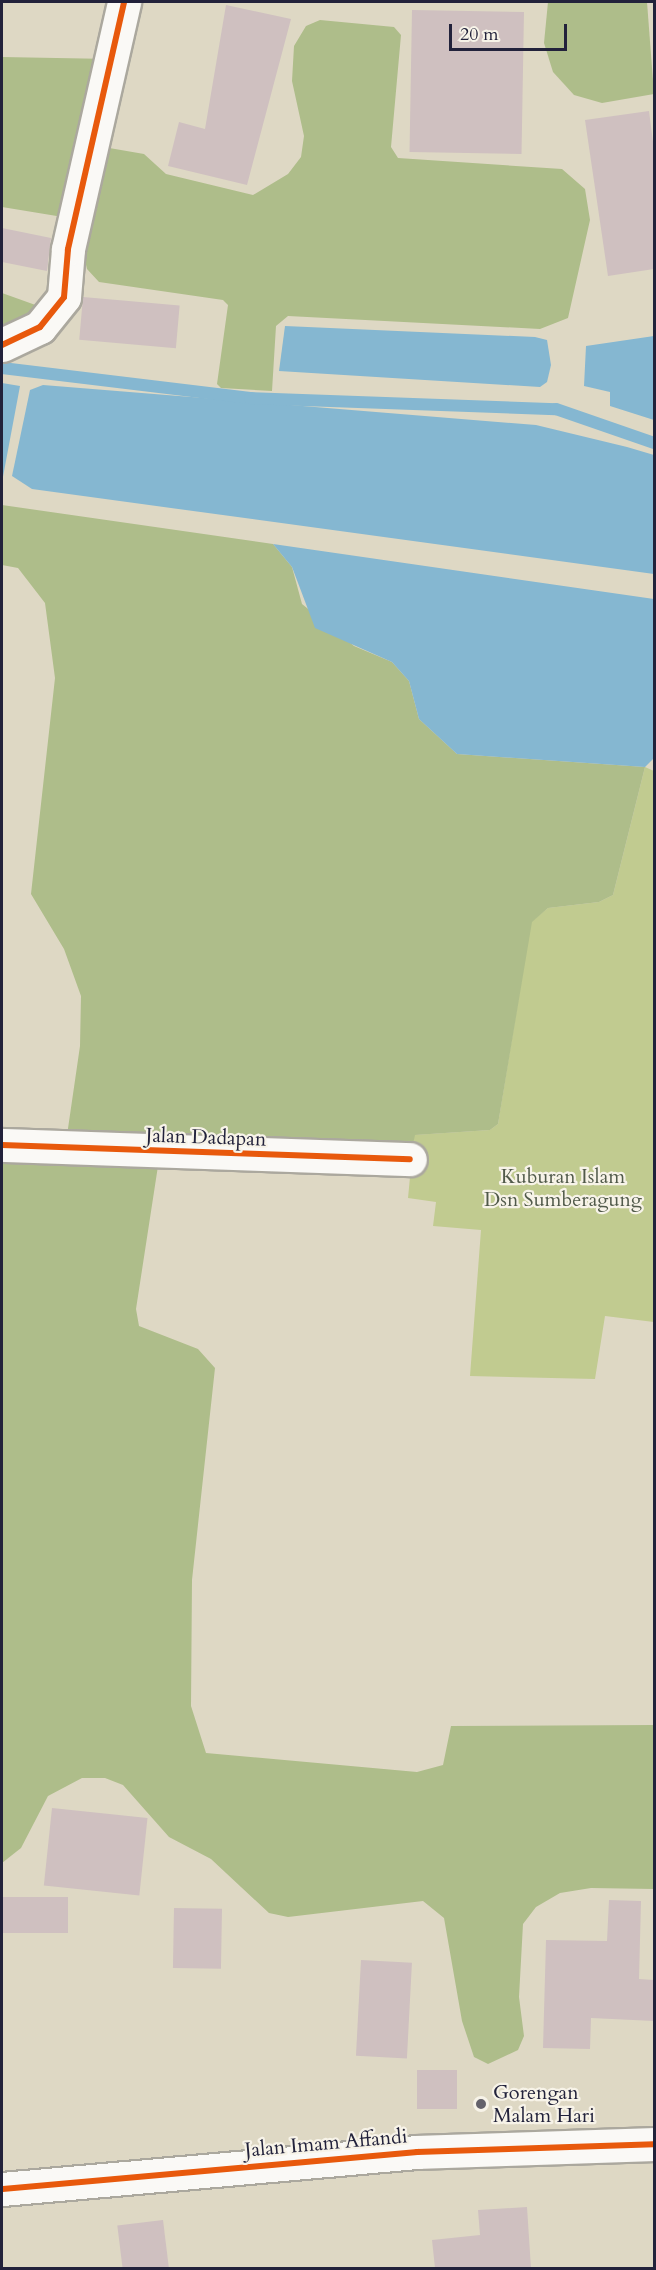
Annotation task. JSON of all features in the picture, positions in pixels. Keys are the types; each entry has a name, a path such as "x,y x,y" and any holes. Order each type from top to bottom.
{"street":[{"path":"2,345 39,327 64,297 69,249 124,2"},
{"name":"Jalan Dadapan","path":"2,1145 410,1160"},
{"name":"Jalan Imam Affandi","path":"2,2189 417,2152 654,2144"}],"green space":[{"path":"548,2 647,2 654,94 602,103 574,95 553,72 544,43"},
{"path":"320,20 394,27 401,35 391,147 398,158 562,169 585,189 590,220 568,318 540,329 288,316 276,326 272,391 221,388 217,384 228,305 223,300 99,282 87,269 75,219 2,207 2,57 111,59 92,145 144,154 166,174 253,195 288,174 301,157 304,136 292,81 294,46 306,26"},
{"path":"2,293 55,312 2,345"},
{"path":"2,505 273,544 292,567 302,604 354,646 392,662 409,681 419,719 457,754 645,767 613,895 599,902 548,908 532,922 498,1124 490,1130 415,1135 410,1159 160,1153 136,1309 139,1326 198,1349 215,1368 192,1580 191,1706 206,1753 417,1772 443,1765 451,1726 654,1725 654,1889 591,1888 560,1893 536,1907 523,1924 519,1997 524,2036 518,2050 488,2064 474,2057 462,2021 444,1918 423,1901 288,1917 269,1913 211,1859 169,1837 123,1785 105,1778 82,1778 48,1796 21,1848 2,1863 2,1145 65,1149 80,1046 81,996 64,949 31,894 55,678 45,603 18,568 2,565"},
{"name":"Kuburan Islam Dsn Sumberagung","path":"645,767 654,771 654,1322 605,1316 595,1379 470,1376 481,1230 433,1226 436,1202 408,1198 414,1135 490,1130 498,1124 531,922 548,908 599,902 613,895"}],"water":[{"path":"285,326 535,337 547,340 551,365 547,382 540,387 279,371"},
{"path":"654,336 654,420 610,406 610,392 584,386 586,346"},
{"path":"2,383 20,386 2,482"},
{"path":"43,385 536,425 654,455 654,574 32,489 12,476 30,390"},
{"path":"273,544 654,599 654,758 645,767 457,754 419,719 409,681 392,662 315,628 292,567"}],"building":[{"path":"226,5 291,19 247,185 168,166 179,122 205,129"},
{"path":"412,10 524,12 522,154 410,152"},
{"path":"649,111 654,150 654,269 608,276 585,120"},
{"path":"2,228 51,238 47,271 2,262"},
{"path":"83,297 180,305 176,348 79,340"},
{"path":"52,1808 147,1818 139,1896 44,1886"},
{"path":"2,1897 68,1897 68,1933 2,1933"},
{"path":"609,1900 641,1901 639,1979 654,1980 654,2021 591,2018 590,2049 543,2048 546,1940 607,1941"},
{"path":"174,1908 222,1909 221,1969 173,1968"},
{"path":"361,1960 412,1963 407,2059 356,2056"},
{"path":"417,2070 457,2070 457,2109 417,2109"},
{"path":"527,2207 531,2268 435,2268 432,2240 480,2235 478,2210"},
{"path":"163,2220 169,2268 123,2268 117,2226"}],"waterway":[{"path":"2,368 250,398 556,409 654,443"}],"cycle path":[{"path":"2,345 40,327 64,297 68,249 124,2"},
{"path":"2,1145 410,1159"},
{"path":"2,2189 417,2152 654,2144"}],"place":[{"name":"Gorengan Malam Hari","path":"481,2104"}]}
